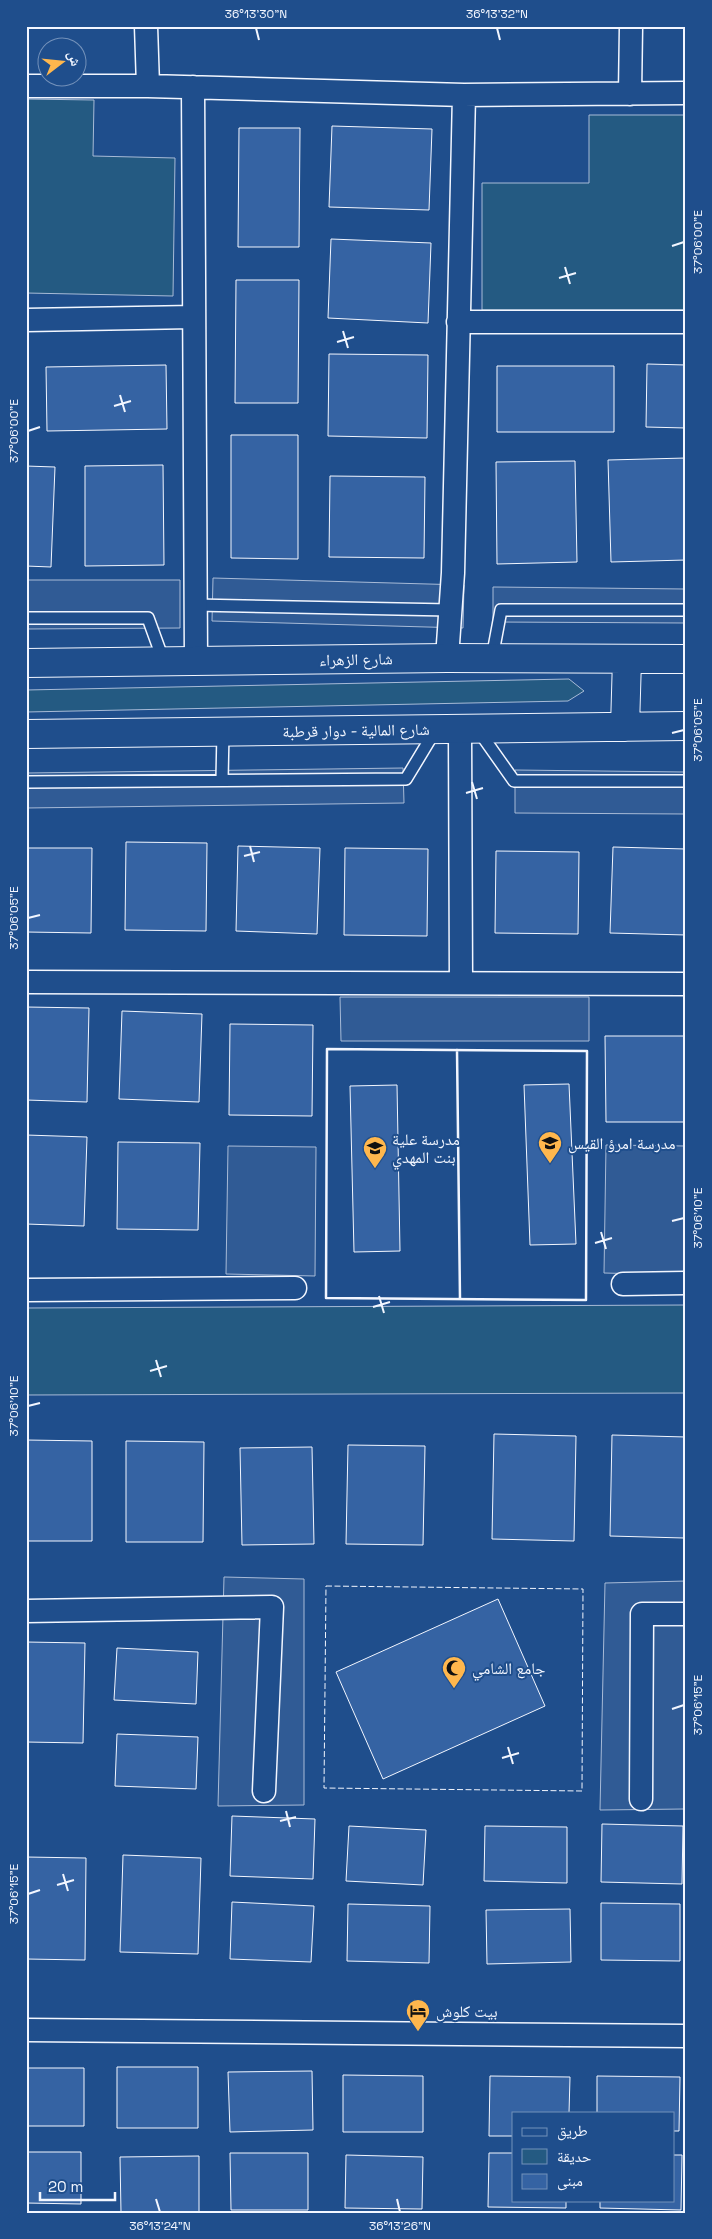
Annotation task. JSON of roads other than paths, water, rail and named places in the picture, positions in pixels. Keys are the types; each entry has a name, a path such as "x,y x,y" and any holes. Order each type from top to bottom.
{"main road":[{"name":"شارع الزهراء","path":"26,663 447,658 686,659"},
{"path":"625,727 628,659"},
{"name":"شارع المالية - دوار قرطبة","path":"26,734 686,726"}],"street":[{"path":"146,26 148,86"},
{"path":"630,94 632,26"},
{"path":"26,86 148,86 464,95 686,93"},
{"path":"193,87 196,661"},
{"path":"447,658 450,610 464,95"},
{"path":"26,320 193,317"},
{"path":"458,322 686,322"},
{"path":"458,729 460,983"},
{"path":"26,982 686,984"},
{"path":"623,1284 686,1283"},
{"path":"26,1290 295,1288"},
{"path":"26,1611 272,1607 264,1791"},
{"path":"641,1799 642,1614 686,1614"},
{"path":"26,2030 686,2036"}],"lane":[{"path":"195,606 450,610"},
{"path":"492,658 501,610 686,610"},
{"path":"26,618 148,618 164,662"},
{"path":"26,782 406,779 458,729 514,781 686,781"},
{"path":"222,780 223,732"}],"place":[{"name":"مدرسة امرؤ القيس","path":"550,1164"},
{"name":"مدرسة علية بنت المهدي","path":"375,1169"},
{"name":"جامع الشامي","path":"454,1689"},
{"name":"بيت كلوش","path":"418,2032"}]}
